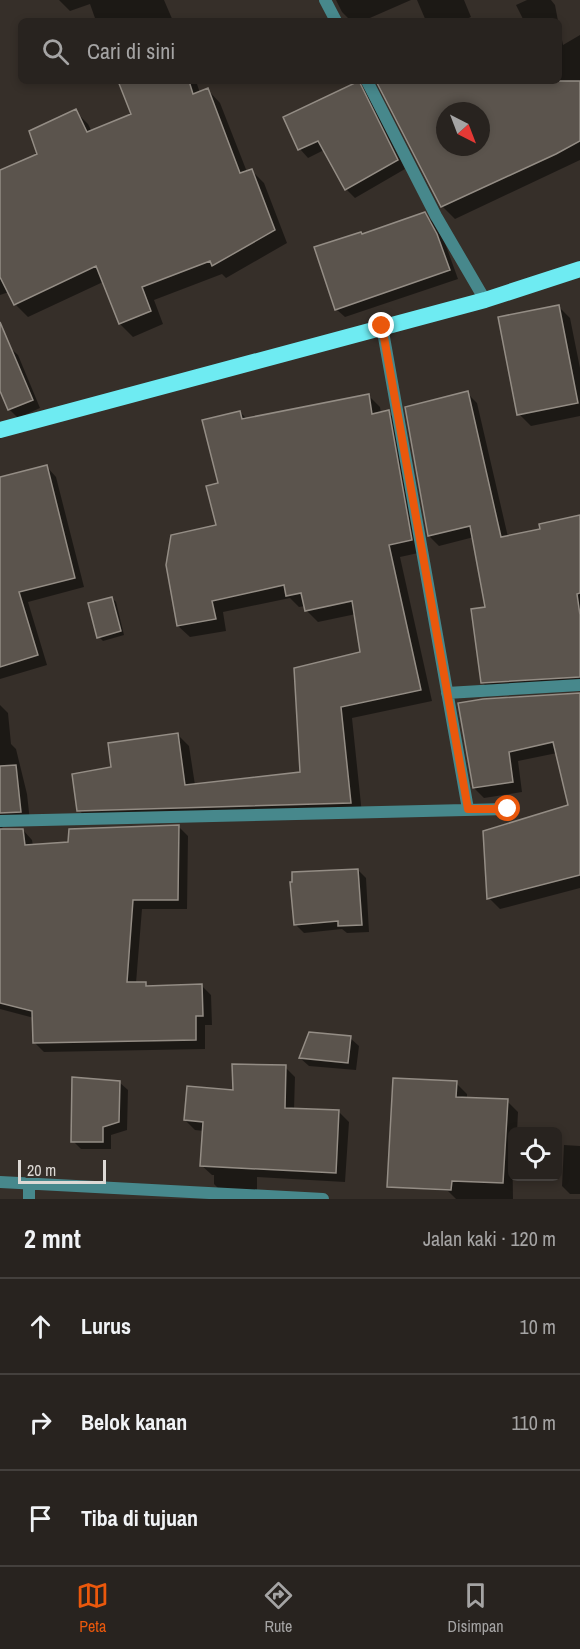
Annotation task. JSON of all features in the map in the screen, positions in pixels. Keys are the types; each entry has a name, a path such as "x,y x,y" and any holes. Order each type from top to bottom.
{"highway":[{"path":"0,430 484,300 580,269"}],"street":[{"path":"325,0 334,18"},
{"path":"369,84 436,216 484,300"},
{"path":"382,326 468,809"},
{"path":"447,693 580,685"},
{"path":"0,820 508,809"},
{"path":"0,1182 154,1194 323,1199"},
{"path":"29,1183 29,1199"}],"building":[{"path":"562,81 580,81 580,141 441,207 378,84 562,84"},
{"path":"119,84 190,84 193,94 208,88 240,173 252,169 275,230 212,266 210,261 142,287 151,311 119,324 96,266 14,305 0,277 0,170 37,154 29,131 76,109 87,132 131,114"},
{"path":"353,84 360,84 398,160 345,190 318,141 298,150 283,117"},
{"path":"425,212 437,234 450,270 335,310 314,247 361,232 362,234"},
{"path":"559,305 578,403 517,415 498,317"},
{"path":"0,322 33,400 8,410 0,391"},
{"path":"468,391 501,537 540,529 539,524 580,515 580,593 577,594 580,615 580,677 481,683 471,609 485,607 470,526 428,536 405,407"},
{"path":"369,394 372,414 389,410 412,540 389,545 421,690 341,707 351,803 77,811 72,774 111,767 108,743 178,733 185,785 300,772 294,668 360,652 352,601 305,611 301,593 286,596 284,585 212,601 216,619 177,626 166,565 171,535 216,525 206,486 218,483 202,420 240,411 242,419"},
{"path":"47,465 75,578 19,592 38,655 0,667 0,477"},
{"path":"112,597 121,631 97,638 88,603"},
{"path":"580,693 580,875 487,899 483,831 568,805 553,742 509,752 513,782 473,788 458,703 483,699"},
{"path":"16,765 21,812 0,813 0,766"},
{"path":"179,825 178,900 133,900 127,982 146,982 146,986 202,984 203,1016 196,1016 196,1040 33,1043 32,1011 0,1003 0,829 23,829 25,845 68,842 69,829"},
{"path":"358,869 362,925 338,926 338,921 294,925 290,882 292,882 292,872"},
{"path":"309,1032 351,1036 348,1063 299,1058"},
{"path":"232,1064 286,1065 285,1108 339,1110 336,1173 200,1166 203,1122 184,1120 187,1086 233,1090"},
{"path":"72,1077 120,1081 119,1122 103,1127 103,1142 71,1142"},
{"path":"393,1078 457,1081 456,1097 508,1099 503,1183 452,1181 451,1190 387,1187"}],"route":[{"path":"382,326 468,809 508,809"}]}
